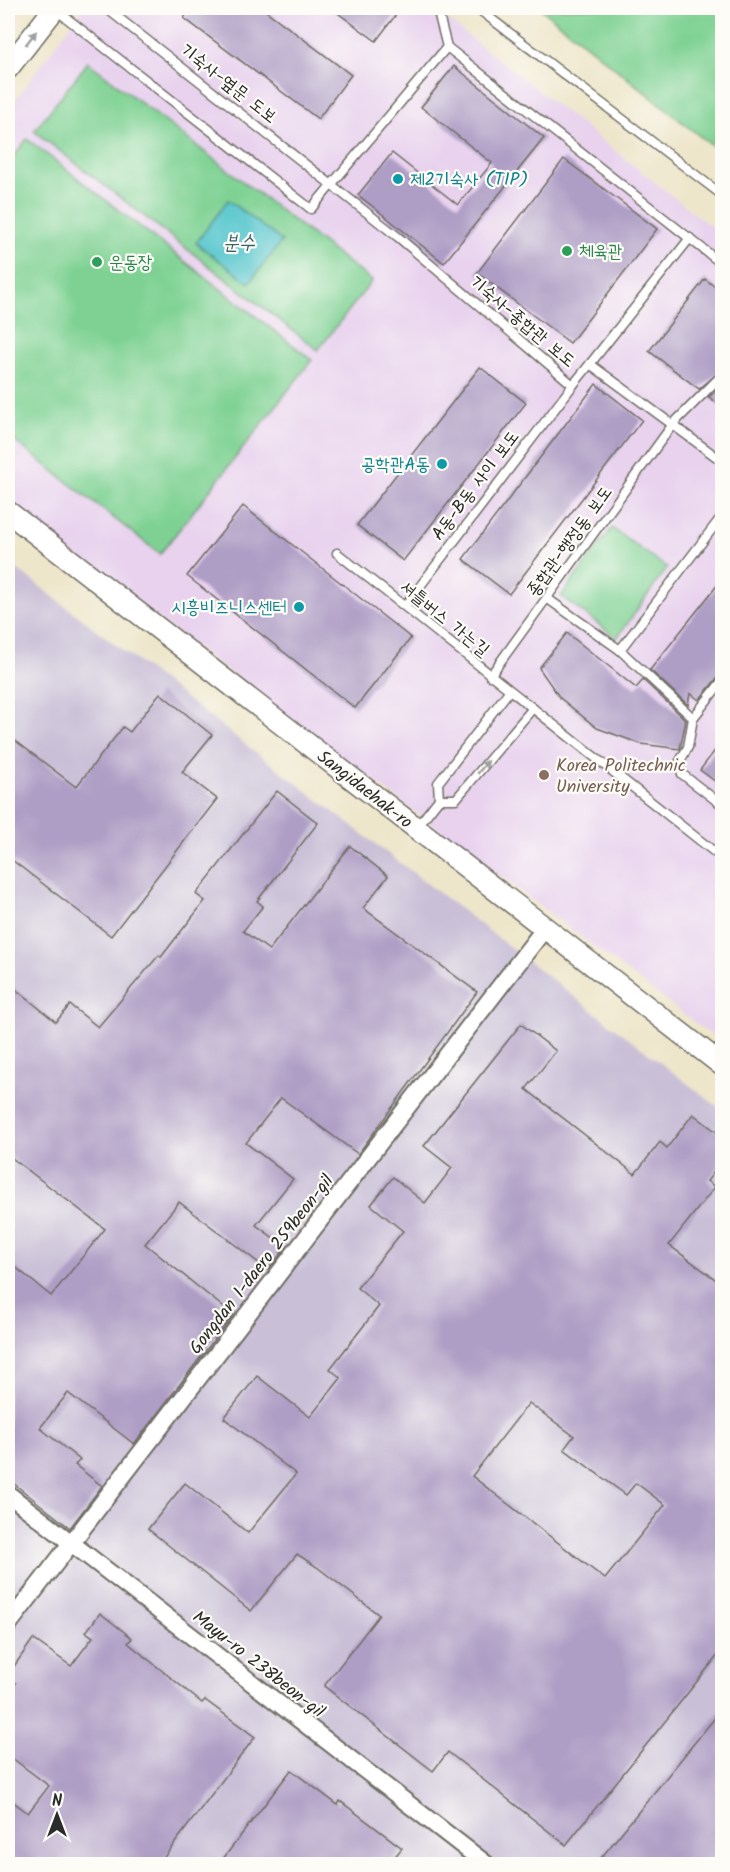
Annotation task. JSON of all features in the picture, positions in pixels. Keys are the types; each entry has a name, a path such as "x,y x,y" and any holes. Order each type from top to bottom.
{"street":[{"path":"8,68 55,8"},
{"name":"Sangidaehak-ro","path":"8,512 723,1065"},
{"name":"Gongdan 1-daero 259beon-gil","path":"8,1625 545,928"},
{"name":"Mayu-ro 238beon-gil","path":"8,1494 486,1864"}],"lane":[{"path":"55,8 311,209 447,47"},
{"name":"기숙사-옆문 도보","path":"106,8 332,184"},
{"path":"437,8 447,47 723,264"},
{"path":"477,8 723,195"},
{"name":"기숙사-종합관 보도","path":"332,184 573,385 590,364 723,461"},
{"path":"590,364 690,238"},
{"name":"종합관-행정동 보도","path":"490,676 673,424 723,375"},
{"name":"A동-B동 사이 보도","path":"405,606 573,385"},
{"path":"620,650 723,516"},
{"name":"셔틀버스 가는길","path":"337,554 723,858"},
{"path":"548,599 620,650 693,718"},
{"path":"723,681 693,718 688,747 679,763 682,774 723,805"},
{"path":"416,828 439,799 438,783 509,691"},
{"path":"439,799 456,799 533,708"}],"shaded area":[{"name":"Korea Politechnic University","path":"83,8 433,8 722,235 722,1043 8,506 8,110"},
{"path":"8,562 722,1110 722,1864 8,1864"}],"green space":[{"path":"540,8 722,8 722,154"},
{"path":"88,62 372,281 318,350 34,131"},
{"name":"운동장","path":"27,139 312,360 160,554 8,436 8,164"},
{"path":"612,528 667,568 617,638 561,596"}],"water":[{"name":"분수","path":"228,200 282,241 249,283 196,243"}],"building":[{"path":"191,8 262,8 351,75 318,119 184,18"},
{"path":"331,8 401,8 376,41"},
{"name":"제2기숙사 (TIP)","path":"454,66 544,138 444,263 358,195 392,153 458,205 492,163 421,107"},
{"name":"체육관","path":"564,159 657,229 570,343 477,273"},
{"path":"705,279 723,293 723,369 699,389 649,351"},
{"name":"공학관A동","path":"480,367 526,403 403,561 357,525"},
{"path":"596,384 642,420 509,594 463,559"},
{"path":"723,384 723,408 709,397"},
{"name":"시흥비즈니스센터","path":"243,506 411,638 355,708 187,576"},
{"path":"723,578 723,671 699,700 690,693 688,705 650,670"},
{"path":"567,633 636,688 643,680 686,720 680,749 641,744 597,728 560,698 539,668"},
{"path":"160,693 212,735 182,772 217,799 111,936 8,857 8,735 76,787 123,727 130,732"},
{"path":"723,740 723,787 700,770"},
{"path":"277,791 318,823 257,901 263,906 243,931 269,950 350,846 388,876 363,908 477,992 358,1154 281,1098 246,1143 293,1179 256,1225 286,1247 268,1270 179,1202 145,1244 233,1315 134,1444 68,1393 40,1428 80,1460 75,1465 102,1486 70,1528 8,1479 8,1261 51,1296 105,1229 8,1155 8,983 56,1022 70,1005 98,1027 159,955 161,957 205,901 196,894"},
{"path":"521,1024 556,1051 526,1089 635,1174 660,1142 667,1148 693,1114 723,1137 723,1161 707,1181 715,1187 669,1245 723,1285 723,1649 566,1845 448,1752 433,1771 324,1686 379,1615 317,1567 297,1554 251,1611 148,1529 185,1483 248,1533 296,1474 224,1418 257,1376 310,1417 341,1378 330,1369 379,1306 357,1288 403,1231 371,1205 393,1177 425,1203 452,1168 424,1146","holes":["529,1403 574,1436 564,1449 626,1495 636,1483 665,1505 605,1579 472,1476"]},
{"path":"100,1613 132,1638 128,1643 202,1703 205,1700 255,1737 159,1864 8,1864 8,1798 28,1813 49,1786 8,1755 8,1694 16,1683 8,1675 33,1639 71,1666 93,1637 86,1632"},
{"path":"723,1708 723,1864 596,1864 705,1730"},
{"path":"291,1770 338,1805 340,1801 402,1848 389,1864 219,1864"}],"place":[{"name":"제2기숙사 (TIP)","path":"398,179"},
{"name":"체육관","path":"567,251"},
{"name":"운동장","path":"97,262"},
{"name":"공학관A동","path":"442,464"},
{"name":"시흥비즈니스센터","path":"299,607"},
{"name":"Korea Politechnic University","path":"544,775"}]}
